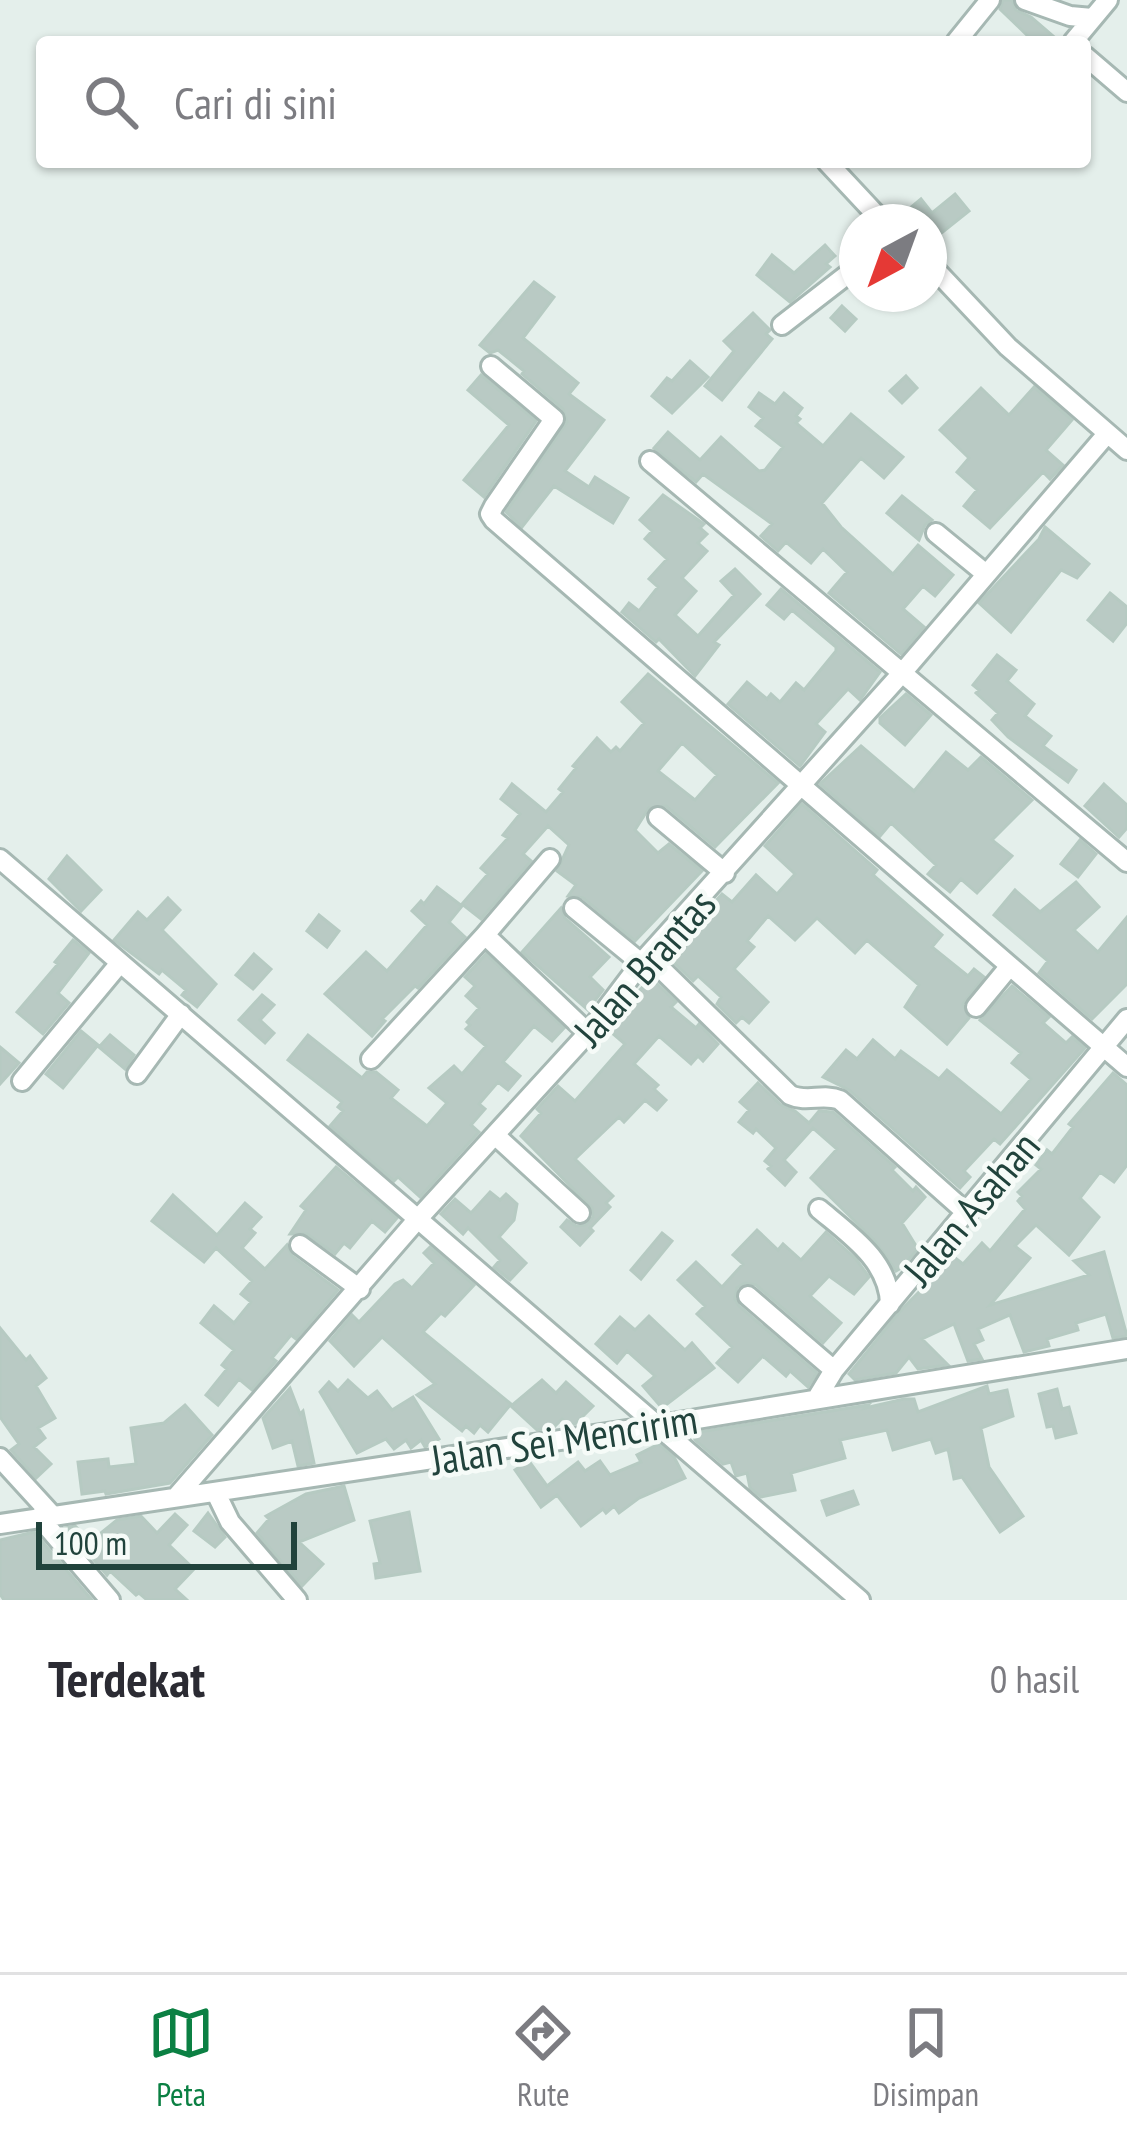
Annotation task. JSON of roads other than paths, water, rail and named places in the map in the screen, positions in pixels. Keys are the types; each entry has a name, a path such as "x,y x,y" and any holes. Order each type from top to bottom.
{"street":[{"path":"961,36 990,0"},
{"path":"1025,0 1055,12 1092,18"},
{"path":"1078,36 1108,0"},
{"path":"1091,61 1127,92"},
{"path":"833,168 866,204"},
{"path":"782,325 839,281"},
{"path":"947,282 1008,347 1127,450"},
{"path":"491,366 554,419 494,506 490,514 494,520 1127,1066"},
{"name":"Jalan Brantas","path":"177,1496 416,1221 588,1033 644,960 902,673 1106,435"},
{"path":"650,461 1127,862"},
{"path":"936,532 986,574"},
{"path":"658,817 725,873"},
{"path":"0,859 860,1600"},
{"path":"371,1059 550,859"},
{"path":"574,908 644,960 790,1096 830,1095 840,1100 968,1214"},
{"path":"485,935 588,1033"},
{"path":"22,1081 120,963"},
{"path":"976,1007 1010,967"},
{"path":"137,1074 181,1014"},
{"name":"Jalan Asahan","path":"817,1398 834,1370 1127,1019"},
{"path":"495,1135 580,1213"},
{"path":"819,1209 862,1245 885,1276 890,1304"},
{"path":"299,1245 360,1289"},
{"path":"748,1296 834,1370"},
{"name":"Jalan Sei Mencirim","path":"0,1524 1127,1349"},
{"path":"0,1459 110,1600"},
{"path":"216,1493 230,1522 297,1600"}]}
